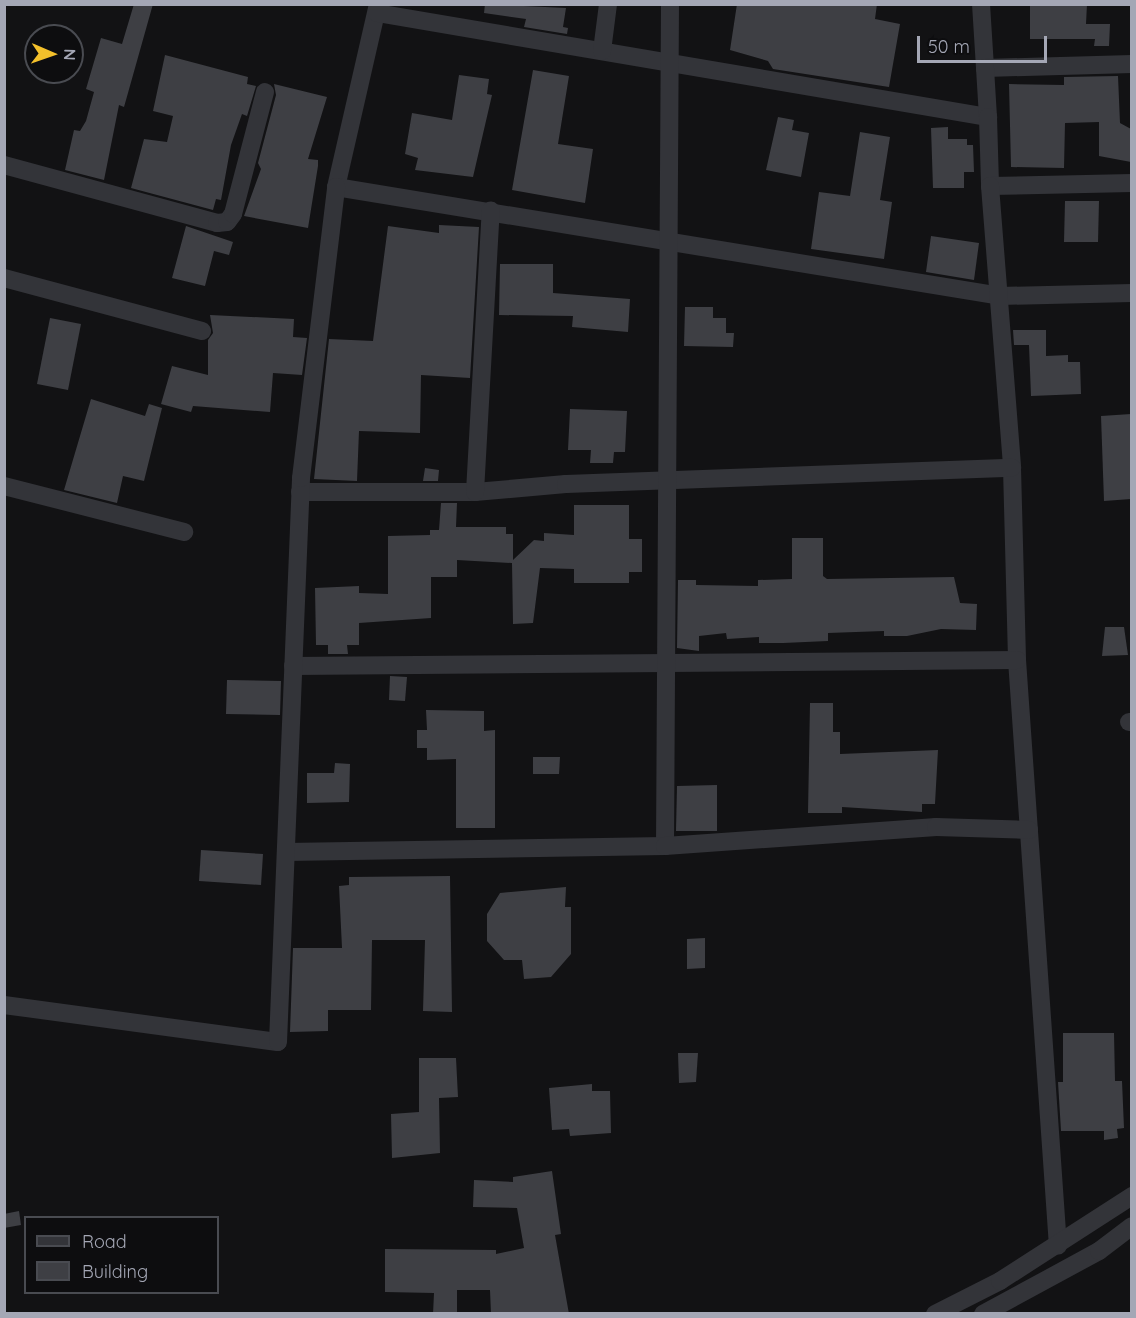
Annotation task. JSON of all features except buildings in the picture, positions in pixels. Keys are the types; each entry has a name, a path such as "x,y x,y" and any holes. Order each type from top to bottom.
{"street":[{"path":"602,51 608,4"},
{"path":"665,846 663,663 671,242 670,4"},
{"path":"981,4 990,186 1012,468 1017,660 1058,1246"},
{"path":"4,1005 278,1042 300,492 336,187 378,9 669,63 988,117"},
{"path":"985,68 1131,64"},
{"path":"4,165 217,223 227,222 233,214 265,92"},
{"path":"990,186 1131,183"},
{"path":"336,187 491,210 1000,296 1131,293"},
{"path":"475,492 491,210"},
{"path":"4,278 202,331"},
{"path":"300,492 475,492 1012,468"},
{"path":"4,486 184,532"},
{"path":"293,666 1017,660"},
{"path":"285,852 665,846 779,841 936,827 1029,830"},
{"path":"935,1314 1058,1246 1131,1197"},
{"path":"984,1314 1099,1251 1131,1226"}]}
